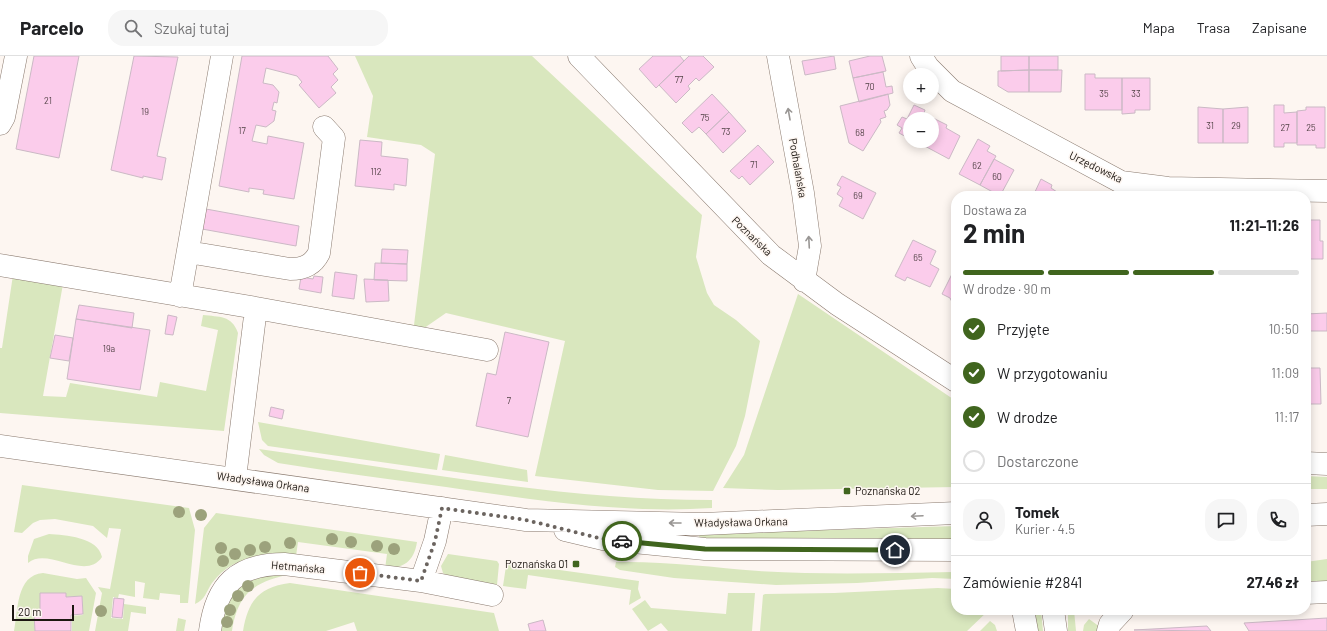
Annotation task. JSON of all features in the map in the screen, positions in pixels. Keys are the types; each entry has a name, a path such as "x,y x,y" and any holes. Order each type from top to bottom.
{"street":[{"path":"0,124 4,117 16,56"},
{"path":"180,296 222,56"},
{"name":"Poznańska","path":"579,56 734,219 771,255 804,281 951,378"},
{"name":"Podhalańska","path":"778,56 803,193 810,246 804,281"},
{"name":"Urzędowska","path":"920,56 928,67 952,91 1121,182 1168,188 1327,191"},
{"path":"188,252 290,269 299,269 315,260 319,253 334,138 324,127"},
{"path":"0,265 256,308 306,321 487,350"},
{"path":"235,478 256,308"},
{"name":"Władysława Orkana","path":"0,446 526,520 603,539 668,547 748,550 951,550"},
{"path":"1311,463 1327,464"},
{"path":"421,581 435,541 442,508"},
{"name":"Władysława Orkana","path":"526,520 704,524 951,514"},
{"path":"1311,515 1327,514"},
{"name":"Hetmańska","path":"210,631 216,600 224,588 242,573 263,564 284,564 421,581 492,595"},
{"path":"1311,593 1327,592"},
{"path":"1023,615 1027,631"},
{"path":"1054,615 1056,631"},
{"path":"1108,631 1110,624 1119,615"}],"green space":[{"path":"355,56 532,56 702,215 696,257 707,293 714,305 736,320 760,341 745,416 736,446 713,491 658,490 535,476 565,341 446,313 417,333 398,323 414,325 435,154 421,145 367,137 373,96"},
{"path":"13,275 63,284 43,396 66,397 70,383 157,397 160,382 206,391 218,330 201,326 203,315 220,317 229,320 238,333 224,431 0,413 0,348 2,348"},
{"path":"798,294 951,398 951,487 778,490 723,488 744,455"},
{"path":"258,422 440,454 437,470 268,446 262,440"},
{"path":"259,449 541,489 655,499 712,500 712,508 645,509 579,505 545,501 278,463 264,455"},
{"path":"445,455 527,470 528,482 442,470"},
{"path":"1311,476 1327,477 1327,489 1311,489"},
{"path":"22,485 189,508 195,530 188,603 180,603 180,595 160,593 159,600 143,598 145,583 135,581 135,597 119,594 118,598 113,597 111,618 123,619 124,604 146,607 146,614 131,612 128,631 95,631 102,593 98,587 110,589 121,529 109,528 107,538 93,526 55,519 40,520 33,523 22,533 14,532"},
{"path":"216,513 417,542 416,549 407,563 397,567 385,569 387,554 298,542 296,556 260,556 250,558 229,567 220,574 212,583 203,598 195,604 204,528"},
{"path":"951,526 951,539 700,539 699,536 702,534"},
{"path":"49,534 72,536 88,541 99,550 102,557 95,564 86,566 46,558 36,559 28,563 28,556 34,539"},
{"path":"448,554 497,561 499,564 497,585 452,580 443,573 441,566"},
{"path":"1327,559 1327,583 1311,584 1311,561"},
{"path":"616,562 634,562 670,563 759,571 808,573 951,572 951,579 932,578 857,583 776,585 674,578 620,570 615,567"},
{"path":"509,563 639,581 638,589 641,598 629,605 631,590 528,575 526,589 503,586 506,566"},
{"path":"43,573 77,579 86,578 96,593 89,631 72,631 72,616 83,615 82,596 66,597 66,593 40,593 40,614 34,614 35,631 14,631 18,604 23,587 34,575"},
{"path":"291,574 267,581 250,591 239,607 232,631 218,631 221,612 237,588 260,575"},
{"path":"290,583 494,613 499,631 357,631 354,622 326,631 243,631 248,611 257,597 270,588"},
{"path":"951,589 951,615 984,615 967,631 760,631 763,595"},
{"path":"728,593 755,593 752,631 668,631 661,623 648,631 632,609 645,600 651,608 726,614"},
{"path":"1035,615 1041,615 1043,631 1038,631"},
{"path":"1068,615 1074,615 1076,631 1068,631"},
{"path":"178,618 186,620 184,631 176,631"},
{"path":"1089,619 1100,627 1100,631 1083,631 1084,625"},
{"path":"990,621 995,625 997,631 980,631"}],"building":[{"path":"34,56 79,56 59,158 16,149"},
{"path":"134,56 178,57 157,156 166,158 162,180 143,176 143,178 111,170"},
{"path":"242,56 328,56 338,69 333,74 338,80 331,87 336,93 319,108 299,85 302,82 297,76 266,68 263,83 273,85 279,92 277,103 274,102 272,110 276,111 274,121 266,127 256,125 252,141 267,144 268,136 304,143 294,199 263,194 264,190 249,188 249,192 219,186"},
{"path":"653,56 680,56 684,61 656,88 639,69"},
{"path":"689,56 703,56 714,67 699,81 696,78 688,86 690,89 676,103 659,85"},
{"path":"834,56 836,69 805,75 802,61"},
{"path":"870,56 882,56 886,71 853,78 849,61"},
{"path":"1001,56 1029,56 1029,70 1001,71"},
{"path":"1029,56 1058,56 1058,70 1029,70"},
{"path":"1029,70 1062,70 1061,92 1029,92"},
{"path":"1029,70 1029,92 1008,92 998,86 998,71"},
{"path":"883,72 886,87 892,86 893,93 859,102 853,78"},
{"path":"1085,74 1095,74 1095,78 1122,78 1122,110 1085,110"},
{"path":"1122,78 1150,78 1150,110 1135,110 1135,113 1122,114"},
{"path":"712,94 729,112 706,134 699,127 692,133 682,123"},
{"path":"888,94 890,105 887,110 884,111 886,117 880,119 881,122 863,151 849,143 840,106"},
{"path":"914,105 925,110 924,112 910,112"},
{"path":"1274,105 1284,105 1284,113 1297,112 1297,143 1284,143 1284,147 1274,147"},
{"path":"1198,107 1223,109 1223,143 1198,143"},
{"path":"1248,107 1248,143 1223,143 1223,109"},
{"path":"1306,107 1325,107 1325,148 1316,148 1316,145 1297,145 1297,111 1306,110"},
{"path":"729,112 746,131 723,153 706,134"},
{"path":"902,117 903,135 899,133 902,128 897,125"},
{"path":"939,121 947,125 946,128 960,136 949,159 928,148 939,148"},
{"path":"978,139 990,146 987,151 996,156 980,185 959,174"},
{"path":"360,140 382,142 381,156 408,159 406,186 394,184 394,190 355,186"},
{"path":"758,145 774,162 750,185 742,176 739,179 730,171"},
{"path":"994,159 1014,170 1003,191 991,191 980,185"},
{"path":"842,176 876,193 863,219 839,206 843,198 837,194 841,187 837,185"},
{"path":"1041,179 1052,185 1051,188 1056,191 1035,191"},
{"path":"206,209 299,226 296,246 202,229"},
{"path":"1311,220 1320,220 1320,241 1323,241 1323,259 1311,259"},
{"path":"913,240 936,251 930,264 939,269 930,287 907,277 905,281 895,276"},
{"path":"382,249 408,250 407,264 381,263"},
{"path":"375,263 407,264 407,281 374,280"},
{"path":"335,272 357,275 354,299 332,296"},
{"path":"314,276 323,277 321,293 299,289 301,277 313,279"},
{"path":"951,276 951,300 942,294"},
{"path":"364,279 388,280 389,301 366,302"},
{"path":"79,305 134,313 132,328 76,319"},
{"path":"1327,313 1327,331 1311,331 1311,314"},
{"path":"168,315 177,317 173,335 165,334"},
{"path":"76,319 150,330 140,390 67,379"},
{"path":"505,332 549,342 528,437 476,426 487,373 496,375"},
{"path":"55,335 73,338 69,361 50,358"},
{"path":"1311,368 1320,368 1321,404 1311,404"},
{"path":"271,407 284,410 282,419 269,416"},
{"path":"40,593 66,593 66,597 82,596 83,614 71,615 71,631 35,631 34,614 40,614"},
{"path":"114,598 124,599 122,618 112,617"},
{"path":"1327,618 1327,631 1249,631 1244,623"},
{"path":"543,620 546,631 530,631 528,624"},
{"path":"1207,626 1211,631 1134,630"}],"way so far":[{"path":"360,573 421,581 435,541 442,508 526,520 603,539 622,541"}],"place":[{"name":"Poznańska 02","path":"847,491"},
{"name":"Poznańska 01","path":"576,564"}],"route":[{"path":"622,541 668,547 705,549 895,550"}]}
